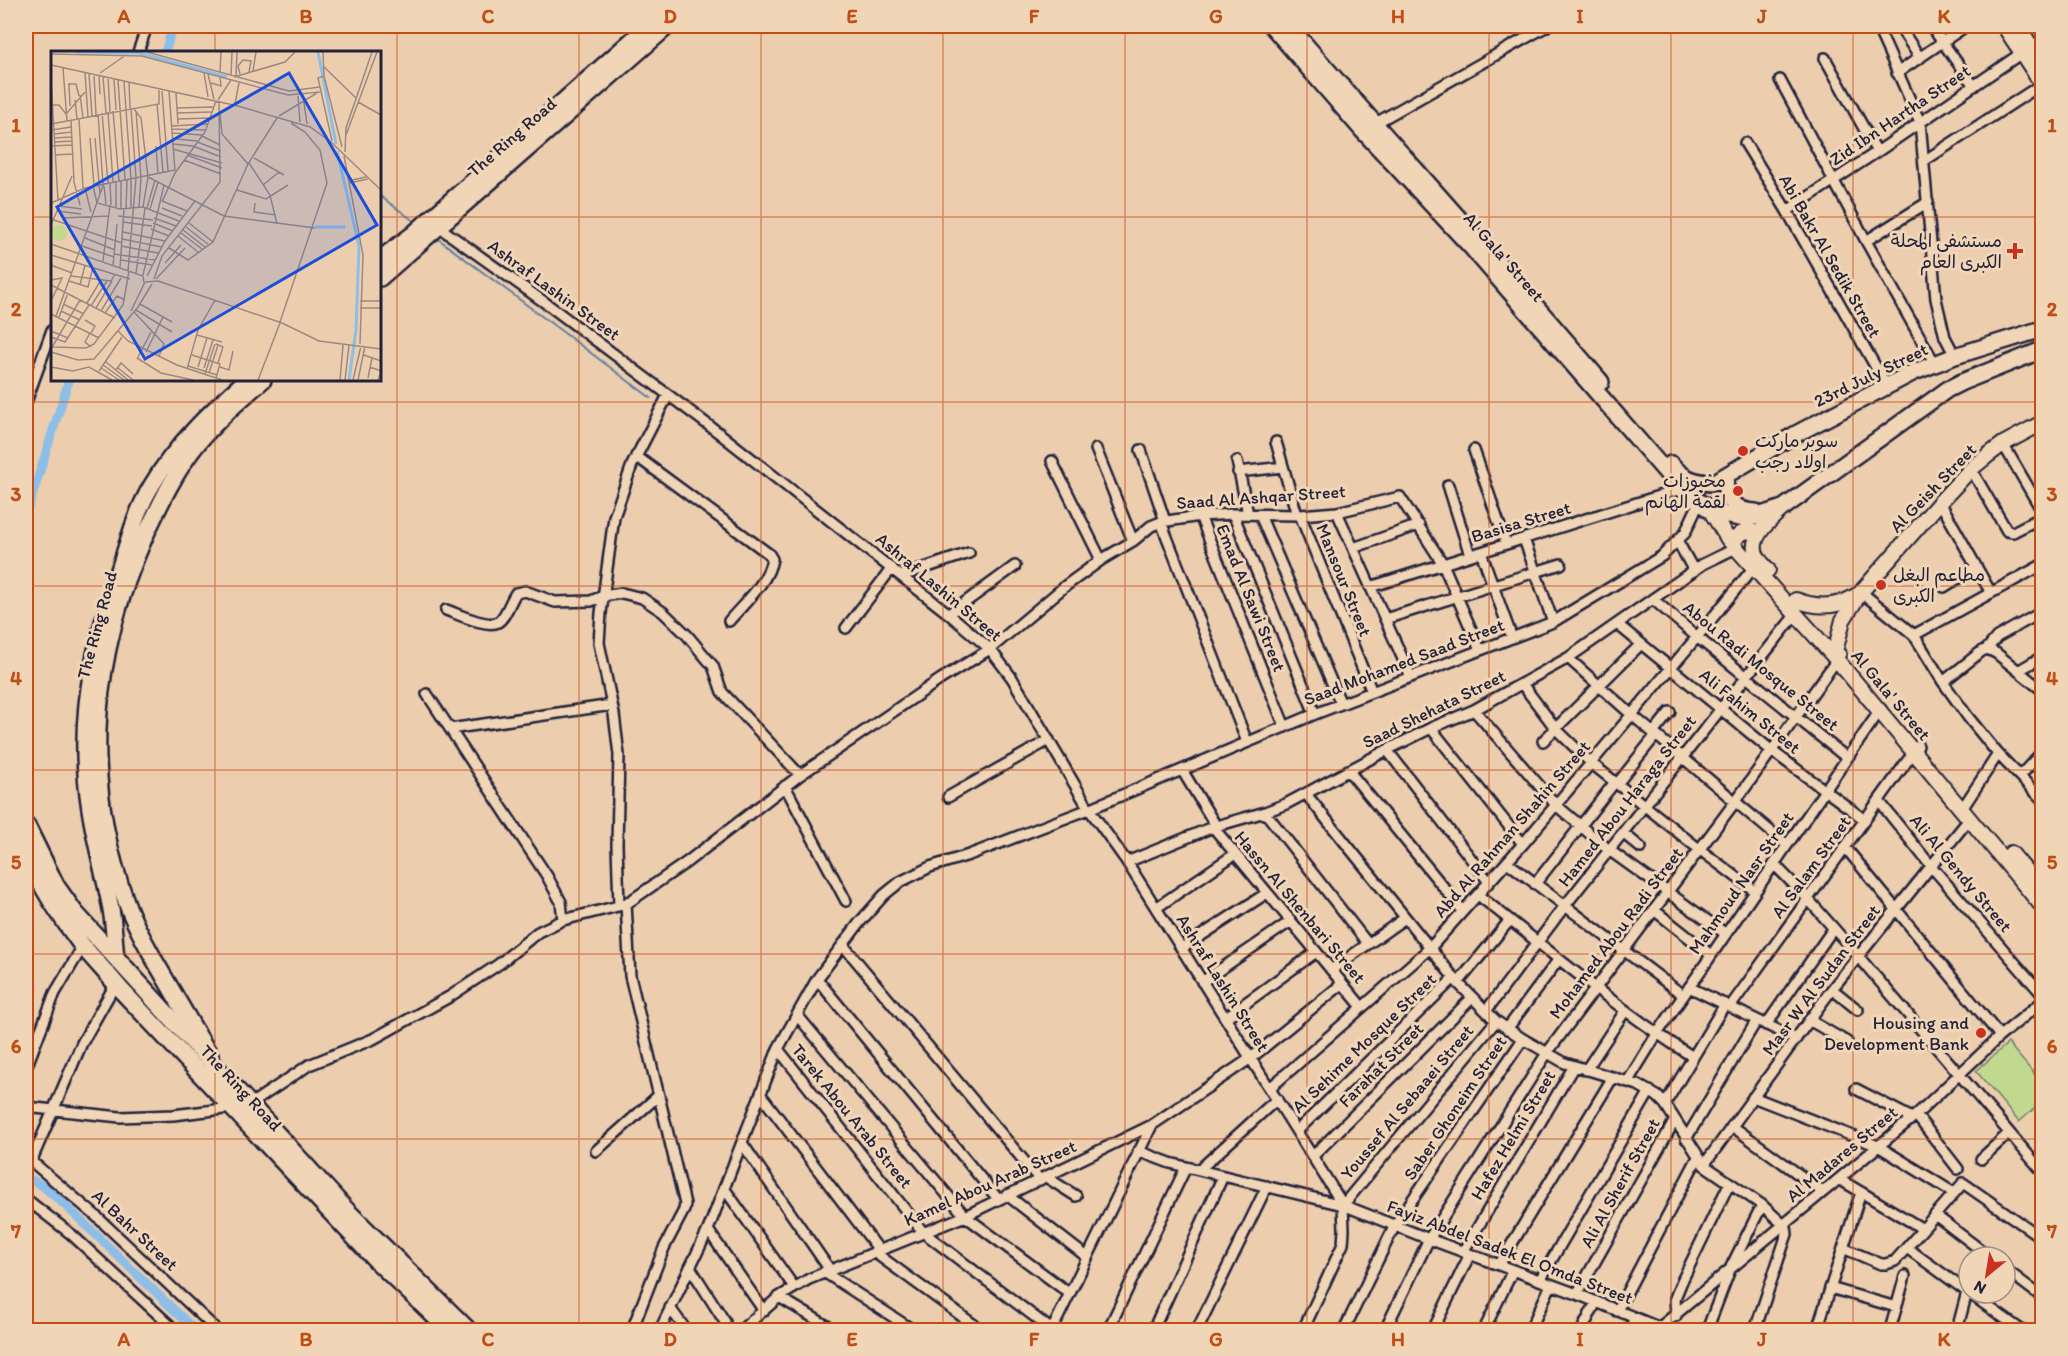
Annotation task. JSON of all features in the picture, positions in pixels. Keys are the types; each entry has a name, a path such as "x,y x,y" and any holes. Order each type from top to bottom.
{"highway":[{"name":"The Ring Road","path":"26,825 56,886 75,913 347,1210 468,1330"},
{"name":"The Ring Road","path":"26,856 43,889 83,946 116,984 378,1262 449,1330"}],"main road":[{"name":"The Ring Road","path":"381,277 433,223 648,26"},
{"name":"The Ring Road","path":"433,223 668,26"},
{"name":"Al Gala' Street","path":"1272,26 1363,131 1558,339 1677,472 1692,481 1701,483 1713,483 1726,477"},
{"name":"Al Gala' Street","path":"1289,26 1374,124 1481,241 1681,489 1705,506 1729,516 1746,519 1777,511"},
{"name":"The Ring Road","path":"381,258 416,239"},
{"name":"23rd July Street","path":"1726,477 1796,434 1886,385 1955,356 2043,329"},
{"path":"1726,477 1728,497 1738,508 1751,512 1777,511 1948,389 2037,353 2025,335"},
{"name":"The Ring Road","path":"107,627 132,529 152,485 186,438 214,408 245,381"},
{"name":"The Ring Road","path":"222,1076 168,984 130,913 86,773 86,719 93,662 107,627 120,603 138,553 174,478 198,444 226,413 262,381"},
{"name":"The Ring Road","path":"95,798 92,827 111,906 116,958"}],"street":[{"path":"138,51 147,26"},
{"path":"1374,124 1547,26"},
{"path":"1879,26 1880,33 1920,122 1936,299 1945,337 1955,356"},
{"path":"1899,26 1920,58"},
{"path":"1931,26 1974,86"},
{"path":"1898,73 1965,26"},
{"path":"2004,26 2043,63"},
{"path":"1924,161 2043,84 2026,49 2021,27"},
{"name":"Zid Ibn Hartha Street","path":"1787,211 2026,49"},
{"path":"1825,58 1877,152"},
{"path":"1780,80 1935,364"},
{"name":"Abi Bakr Al Sedik Street","path":"1745,143 1787,211 1886,385"},
{"path":"1866,241 1928,202"},
{"name":"Ashraf Lashin Street","path":"433,223 668,394 892,568 990,649 1012,678 1089,809 1127,862 1343,1204"},
{"path":"26,402 28,387 51,332"},
{"path":"632,1330 664,1248 685,1204 630,976 617,845 619,755 612,705 599,643 614,516 636,456 668,394"},
{"name":"Al Geish Street","path":"1838,654 1843,620 1861,592 1971,469 2002,444 2043,423"},
{"name":"Mansour Street","path":"1276,442 1298,515 1372,692"},
{"path":"2002,444 2043,511"},
{"path":"1096,449 1133,541"},
{"path":"1141,450 1163,521 1247,742"},
{"path":"1474,450 1506,544"},
{"path":"636,456 769,554 772,559 767,573 753,594 729,621"},
{"path":"1237,460 1248,514"},
{"path":"1052,461 1101,560"},
{"path":"1238,472 1283,467"},
{"path":"1971,469 2007,531 2013,532 2043,517"},
{"path":"1448,485 1470,555"},
{"name":"Basisa Street","path":"1370,587 1681,489"},
{"name":"Saad Al Ashqar Street","path":"622,905 687,862 800,775 941,679 990,649 1064,587 1101,560 1133,541 1141,532 1163,521 1233,514 1298,515 1337,512 1397,497 1403,500 1419,525"},
{"path":"1941,502 1991,593"},
{"name":"Saad Mohamed Saad Street","path":"660,1330 708,1230 778,1049 817,979 884,895 900,882 930,867 969,855 1089,809 1315,714 1553,622 1653,563 1678,542 1705,506"},
{"name":"Al Gala' Street","path":"1705,506 1735,546 1796,607 1838,654 2043,906"},
{"path":"1735,546 1738,535 1753,531 1759,534 1777,511"},
{"path":"1337,512 1411,676"},
{"path":"1233,514 1315,714"},
{"path":"1260,515 1341,704"},
{"name":"Emad Al Sawi Street","path":"1200,516 1285,727"},
{"path":"1353,548 1419,525 1443,564 1480,650"},
{"name":"Al Gala' Street","path":"1759,534 1755,545 1756,554 1796,607"},
{"path":"1524,539 1553,622"},
{"path":"1678,542 1694,571"},
{"name":"Saad Shehata Street","path":"1127,862 1215,826 1265,813 1431,728 1474,710 1568,658 1714,557 1735,546"},
{"path":"1480,552 1512,638"},
{"path":"900,576 969,553"},
{"path":"1385,620 1561,564"},
{"path":"949,614 1015,566"},
{"path":"1914,635 2043,566"},
{"name":"Abd Al Rahman Shahin Street","path":"1270,1088 1430,948 1523,844 1754,567"},
{"path":"1944,587 1976,567"},
{"path":"846,628 892,568"},
{"path":"446,610 489,624 497,622 502,617 516,593 525,591 555,602 591,602 603,596 622,593 642,598 663,612 687,635 713,666 722,693 800,775"},
{"path":"1861,592 1914,635 1968,717 1998,754 2043,799"},
{"name":"Al Geish Street","path":"1796,607 1830,606 1852,599 1861,592"},
{"name":"Abou Radi Mosque Street","path":"1654,600 1847,758"},
{"name":"Hamed Abou Haraga Street","path":"1486,1011 1537,941 1747,677 1796,607"},
{"path":"1943,682 1987,649 1997,637 2043,612"},
{"name":"Ali Fahim Street","path":"1617,624 1772,751 1865,820"},
{"path":"1543,741 1641,644"},
{"path":"1987,649 2043,690"},
{"name":"Mohamed Abou Radi Street","path":"1385,1330 1429,1239 1547,1053 1797,717 1838,654"},
{"path":"2018,671 2043,657"},
{"path":"1568,658 1654,734 1787,845"},
{"path":"1522,684 1556,729 1591,763 1755,891"},
{"path":"427,693 547,876 561,902 563,920"},
{"path":"450,729 612,705"},
{"name":"Mahmoud Nasr Street","path":"1628,1081 1683,995 1881,709"},
{"path":"1474,710 1556,805 1609,850 1726,934"},
{"path":"1535,884 1670,712"},
{"path":"1431,728 1523,844"},
{"path":"948,798 1049,740"},
{"name":"Al Salam Street","path":"1665,1104 1727,1006 1808,899 1916,749"},
{"path":"1387,750 1489,882"},
{"path":"2020,776 2043,752"},
{"name":"Masr W Al Sudan Street","path":"1617,1311 1701,1161 1732,1126 1832,989 1931,866 1998,754"},
{"name":"Hassn Al Shenbari Street","path":"1182,770 1215,826 1235,854 1362,1007"},
{"path":"1348,770 1463,911"},
{"path":"785,786 846,901"},
{"path":"1306,794 1456,981 1496,1021 1522,1039 1574,1066 1628,1081 1650,1091 1665,1104 1701,1161 1729,1184 1762,1205 1784,1224 1788,1234 1755,1330"},
{"name":"Ali Al Gendy Street","path":"1879,801 1931,866 2043,994"},
{"name":"Al Gala' Street","path":"1966,810 2043,890"},
{"path":"1265,813 1368,944"},
{"path":"1623,833 1641,848"},
{"path":"1845,847 2000,1036"},
{"path":"1156,908 1235,854"},
{"path":"1507,862 1683,995"},
{"path":"1774,864 1858,956 1958,1075 2043,1171"},
{"path":"1182,948 1267,893"},
{"path":"1478,895 1625,1011 1693,1057"},
{"path":"249,1105 309,1065 373,1038 449,997 499,964 538,932 563,920 622,905"},
{"path":"1654,910 1711,955"},
{"path":"1331,970 1405,918"},
{"name":"Al Sehime Mosque Street","path":"1297,1131 1456,981 1510,920"},
{"path":"1202,982 1291,921"},
{"name":"Ali Al Sherif Street","path":"1686,1139 1762,1022 1807,973 1833,929"},
{"path":"843,945 1043,1178 1076,1196"},
{"path":"26,1068 55,993 83,946"},
{"path":"1225,1018 1316,952"},
{"path":"1507,1029 1559,959"},
{"path":"817,979 1002,1197 1087,1257"},
{"path":"28,1161 82,1042 116,984"},
{"name":"Kamel Abou Arab Street","path":"742,1330 779,1297 794,1287 827,1271 964,1216 1152,1125 1251,1058 1342,984"},
{"path":"1689,987 1796,1039"},
{"path":"1832,989 1858,1010"},
{"name":"Farahat Street","path":"1313,1155 1472,998"},
{"name":"Al Madares Street","path":"1662,1329 1731,1267 1914,1117 2000,1036 2043,1002"},
{"path":"1586,1070 1625,1011"},
{"path":"797,1015 964,1216 1070,1293"},
{"path":"1809,1020 1847,1042"},
{"name":"Youssef Al Sebaaei Street","path":"1343,1204 1496,1021"},
{"name":"Saber Ghoneim Street","path":"1344,1330 1395,1225 1522,1039"},
{"name":"Tarek Abou Arab Street","path":"778,1049 923,1232 1052,1330"},
{"name":"Hafez Helmi Street","path":"1433,1330 1467,1253 1574,1066"},
{"path":"1499,1265 1612,1077"},
{"path":"1856,1089 1914,1117 1958,1169"},
{"path":"1540,1280 1650,1091"},
{"path":"596,1151 659,1095"},
{"path":"761,1095 877,1251 981,1330"},
{"path":"1754,1097 1878,1146 1954,1193"},
{"path":"1199,1170 1277,1099"},
{"path":"26,1107 120,1117 173,1115 232,1108"},
{"name":"Ali Al Sherif Street","path":"1577,1294 1675,1120"},
{"path":"1052,1330 1152,1125"},
{"path":"1732,1126 1822,1192"},
{"path":"1981,1159 2009,1133"},
{"path":"742,1143 827,1271 913,1330"},
{"name":"Fayiz Abdel Sadek El Omda Street","path":"1138,1151 1153,1158 1186,1167 1343,1204 1662,1329"},
{"name":"Al Bahr Street","path":"28,1161 96,1216 217,1330"},
{"path":"1107,1330 1186,1167"},
{"path":"1153,1330 1223,1176"},
{"path":"1839,1179 1923,1229"},
{"path":"1843,1248 1886,1264 1895,1261 1962,1183 2043,1238"},
{"path":"1676,1316 1675,1298 1729,1184"},
{"path":"1197,1330 1267,1186"},
{"path":"724,1188 794,1287"},
{"path":"1834,1330 1818,1328 1861,1192"},
{"path":"26,1199 71,1233 175,1330"},
{"path":"1303,1330 1342,1244 1343,1204"},
{"path":"1707,1330 1731,1267 1762,1205"},
{"path":"1935,1215 1974,1245"},
{"path":"708,1230 764,1311"},
{"path":"1907,1248 1957,1284"},
{"path":"690,1268 725,1322"},
{"path":"1484,1330 1513,1270"},
{"path":"1890,1330 1905,1276"},
{"path":"2017,1278 2043,1297"},
{"path":"1530,1330 1551,1285"},
{"path":"1830,1288 1896,1307"},
{"path":"779,1297 834,1330"},
{"path":"1582,1330 1596,1302"},
{"path":"1957,1330 1964,1305"},
{"path":"1986,1305 2020,1330"},
{"path":"670,1308 686,1330"},
{"path":"1629,1330 1635,1318"},
{"path":"2002,1330 2007,1320"}],"green space":[{"path":"2008,1043 2042,1083 2042,1102 2019,1122 1976,1071"}],"waterway":[{"path":"165,51 173,26"},
{"path":"381,197 418,224"},
{"path":"437,238 651,398"},
{"path":"26,515 69,381"},
{"path":"26,1177 43,1186 67,1207 195,1330"}],"place":[{"name":"مستشفى المحلة الكبرى العام","path":"2015,251"},
{"name":"سوبر ماركت اولاد رجب","path":"1743,451"},
{"name":"مخبوزات لقمة الهانم","path":"1738,491"},
{"name":"مطاعم البغل الكبرى","path":"1881,585"},
{"name":"Housing and Development Bank","path":"1981,1033"}]}
